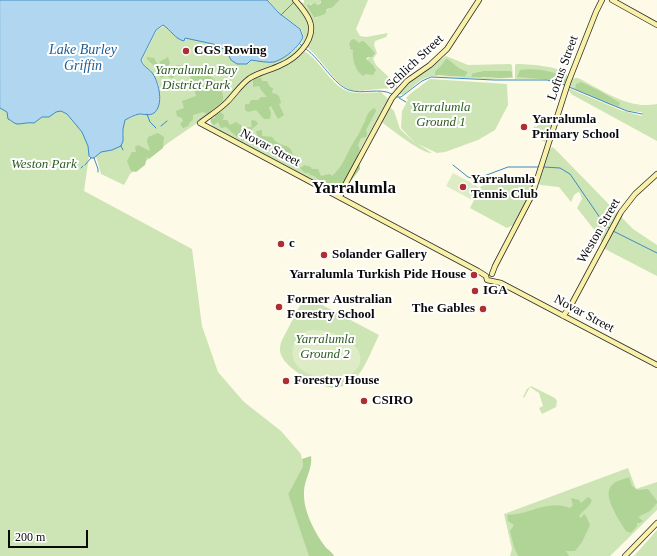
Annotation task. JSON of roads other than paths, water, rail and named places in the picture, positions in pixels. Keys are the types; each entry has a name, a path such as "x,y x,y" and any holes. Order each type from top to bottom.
{"main road":[{"name":"Schlich Street","path":"338,196 381,115 392,98 407,81 434,62 448,49 479,0"},
{"name":"Loftus Street","path":"490,275 532,196 567,86 602,0"},
{"path":"612,0 657,25"},
{"path":"209,127 209,116 226,102 244,83 252,77 289,61 304,47 309,38 311,26 304,12 296,1"},
{"name":"Novar Street","path":"209,116 200,123 490,275 657,365"},
{"name":"Weston Street","path":"564,316 621,212 630,200 657,174"},
{"path":"626,556 657,524"}],"water":[{"name":"Lake Burley Griffin","path":"0,0 267,0 279,13 300,29 303,37 295,48 287,55 274,62 251,60 247,64 237,64 231,60 226,50 213,44 185,38 184,41 181,40 163,25 156,30 141,60 153,74 159,88 160,100 157,109 152,114 139,114 125,120 123,141 121,146 112,150 101,152 94,158 91,158 89,156 88,146 82,132 67,114 61,111 56,112 49,117 42,117 34,123 17,124 8,119 7,112 0,108"}],"waterway":[{"path":"281,15 294,2"},
{"path":"306,49 343,87 360,92 382,91 392,94"},
{"path":"397,97 401,97 422,81 431,77 494,80 547,80 565,85"},
{"path":"569,87 627,111 642,114"},
{"path":"399,98 406,102"},
{"path":"147,114 150,122 156,128"},
{"path":"161,126 167,121"},
{"path":"121,146 123,150"},
{"path":"85,165 91,158"},
{"path":"94,158 98,172"},
{"path":"453,165 468,177 476,179 508,167 538,167"},
{"path":"544,167 560,168 570,174 605,225 610,229"},
{"path":"613,231 657,253"}],"place":[{"name":"CGS Rowing","path":"186,51"},
{"name":"Yarralumla Primary School","path":"524,127"},
{"name":"Yarralumla Tennis Club","path":"463,187"},
{"name":"c","path":"281,244"},
{"name":"Solander Gallery","path":"324,255"},
{"name":"Yarralumla Turkish Pide House","path":"474,275"},
{"name":"IGA","path":"475,291"},
{"name":"Former Australian Forestry School","path":"279,307"},
{"name":"The Gables","path":"483,309"},
{"name":"Forestry House","path":"286,381"},
{"name":"CSIRO","path":"364,401"}],"district":[{"name":"Yarralumla","path":"354,189"}],"park label":[{"name":"Yarralumla Bay District Park","path":"196,78"},
{"name":"Yarralumla Ground 1","path":"441,116"},
{"name":"Weston Park","path":"44,165"},
{"name":"Yarralumla Ground 2","path":"325,348"}]}
